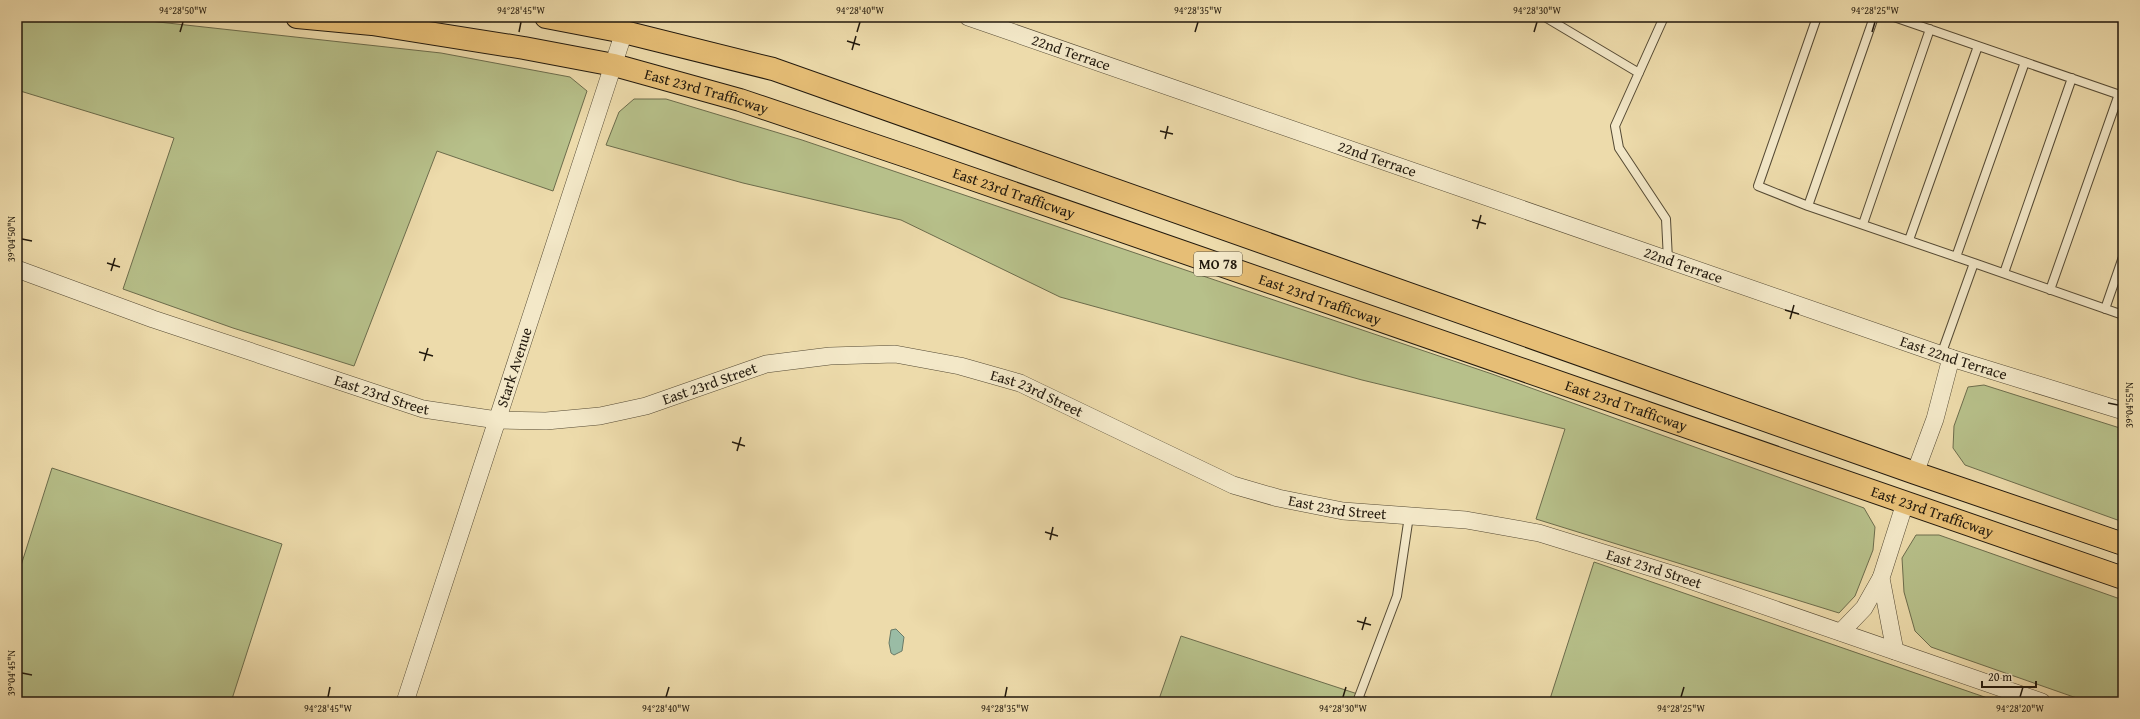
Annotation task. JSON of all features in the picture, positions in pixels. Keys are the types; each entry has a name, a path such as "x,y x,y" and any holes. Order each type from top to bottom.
{"main road":[{"name":"East 23rd Trafficway","path":"297,17 372,24 524,48 614,65 740,100 912,158 2123,578"},
{"name":"MO 78","path":"546,17 624,32 773,69 1915,473 2123,544"}],"street":[{"name":"22nd Terrace","path":"968,17 1786,301"},
{"name":"Stark Avenue","path":"405,702 624,32"},
{"name":"East 23rd Street","path":"17,269 153,319 423,409 497,420 546,422 600,416 646,406 766,364 830,356 895,354 960,366 1020,383 1240,487 1278,498 1343,511 1466,520 1539,533 1675,575 2042,702"},
{"name":"East 22nd Terrace","path":"1786,301 1946,357 2123,412"},
{"path":"1915,473 1935,419 1946,357"},
{"path":"1840,632 1864,608 1881,578 1905,503"},
{"path":"1881,578 1895,651"}],"lane":[{"path":"1545,17 1639,74"},
{"path":"1664,17 1615,126 1620,148 1666,219 1668,260"},
{"path":"1817,17 1758,186 1808,206 2004,273 2123,316"},
{"path":"1808,206 1874,17"},
{"path":"1894,17 2121,95 2050,290"},
{"path":"1863,224 1930,29"},
{"path":"1909,240 1978,46"},
{"path":"1956,257 2025,62"},
{"path":"2004,273 2072,78"},
{"path":"2105,309 2123,258"},
{"path":"1946,357 1974,263"},
{"path":"1357,702 1397,596 1409,516"}],"shaded area":[{"path":"17,17 131,19 441,53 570,77 587,91 553,191 437,151 354,366 233,328 123,289 174,138 17,90"},
{"path":"634,99 666,99 802,140 1492,374 1864,508 1875,527 1873,550 1855,596 1839,613 1536,519 1565,429 1362,380 1060,297 901,220 743,183 606,145 619,112"},
{"path":"1984,385 2123,429 2123,522 1965,465 1953,448 1954,426 1968,387"},
{"path":"52,468 282,544 231,702 17,702 17,578"},
{"path":"1916,535 1939,535 2123,600 2123,702 2088,702 1931,647 1915,631 1904,592 1902,558"},
{"path":"1594,562 1999,702 1549,702"},
{"path":"896,629 904,637 902,651 894,655 891,653 889,643 891,630"},
{"path":"1181,636 1382,702 1158,702"}]}
